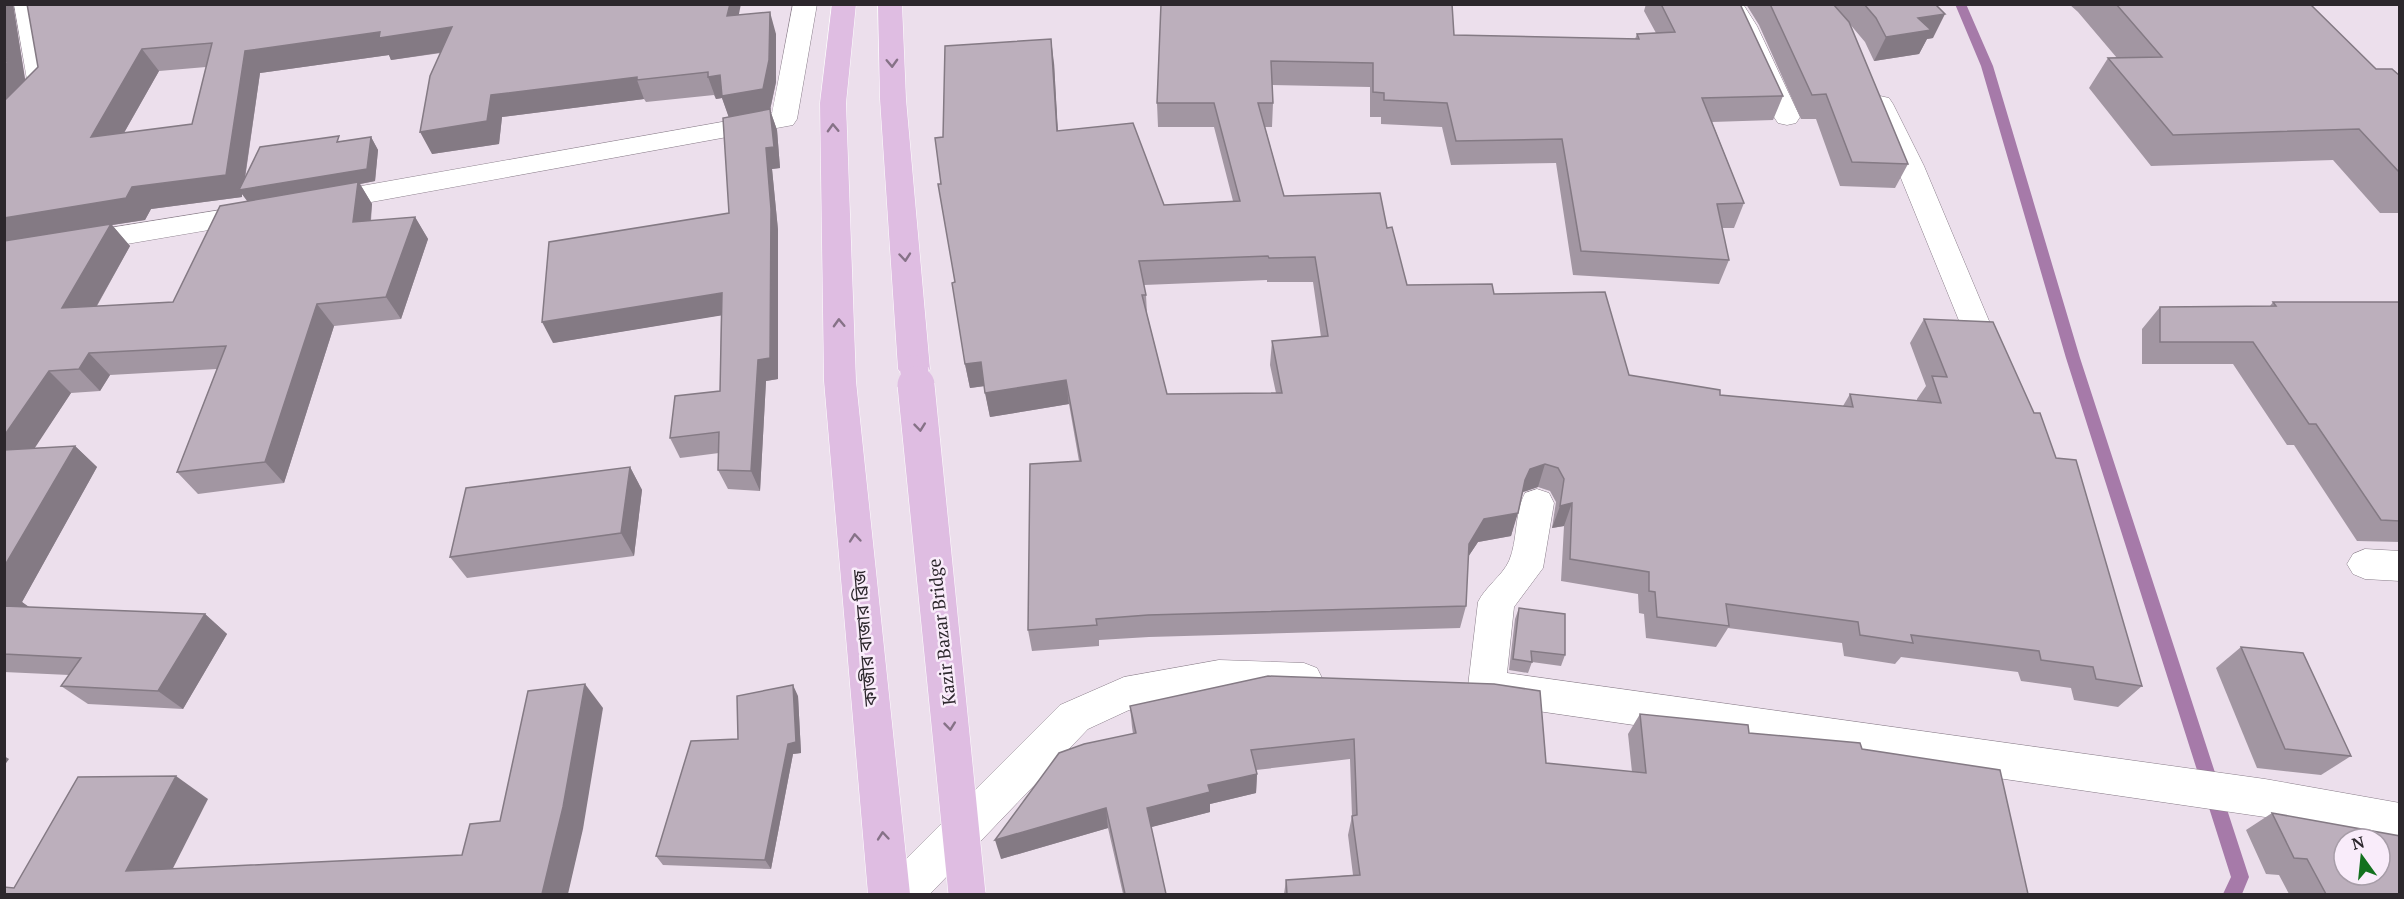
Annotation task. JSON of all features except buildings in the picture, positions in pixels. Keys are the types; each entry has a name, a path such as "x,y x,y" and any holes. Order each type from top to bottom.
{"main road":[{"name":"কাজীর বাজার ব্রিজ","path":"844,4 833,103 840,381 889,894"},
{"name":"Kazir Bazar Bridge","path":"890,4 893,99 914,369 968,894"}],"street":[{"path":"4,125 41,88 26,4"},
{"path":"4,255 293,207 784,119 806,4"},
{"path":"1731,4 1745,26 1788,117"},
{"path":"1871,84 1910,166 1977,328"},
{"path":"1537,504 1525,568 1496,603 1469,686 2265,798 2400,824"},
{"path":"2365,564 2400,566"},
{"path":"901,894 1074,717 1124,694 1219,677 1335,681"}],"waterway":[{"path":"1960,4 1987,66 2073,358 2240,877 2233,894"}]}
